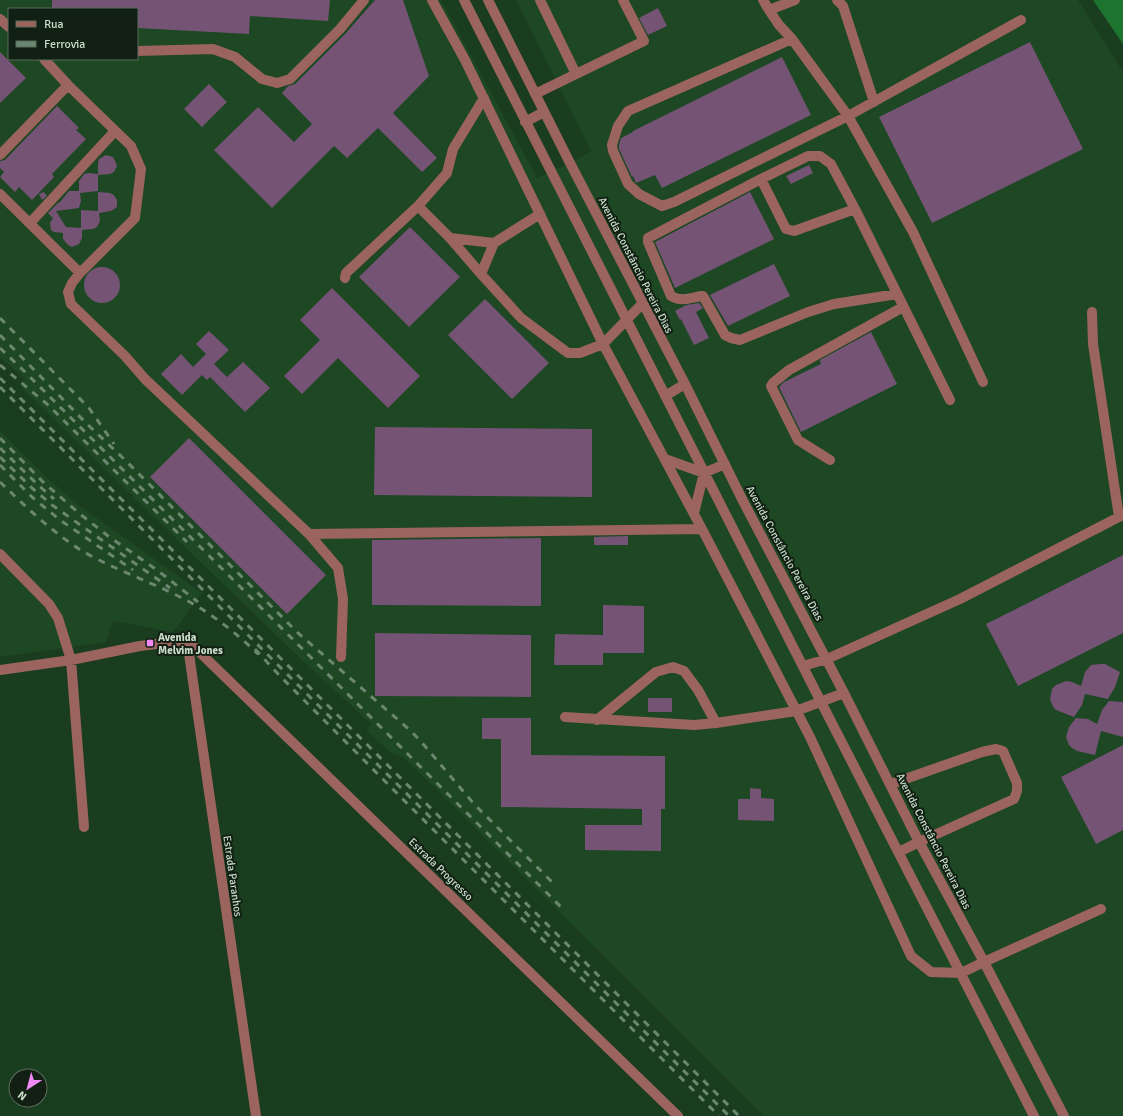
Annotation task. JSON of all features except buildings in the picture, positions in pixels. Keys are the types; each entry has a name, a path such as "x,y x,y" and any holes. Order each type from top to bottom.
{"street":[{"path":"138,51 213,50 235,57 262,79 277,83 290,79 340,29 364,0"},
{"path":"432,0 484,98 603,344 694,513 810,737 911,956 931,972 961,973 1101,909"},
{"path":"464,0 704,473 1034,1116"},
{"name":"Avenida Constâncio Pereira Dias","path":"488,0 642,304 685,384 919,842 984,962 1064,1116"},
{"path":"540,0 576,74"},
{"path":"535,94 644,40 623,0"},
{"path":"763,0 779,25 792,39 848,116 913,232 983,382"},
{"path":"769,10 795,0"},
{"path":"837,0 843,6 874,102"},
{"path":"0,19 8,26"},
{"path":"792,39 628,111 618,126 612,145 613,151 628,184 639,194 662,206 674,202 848,116 1021,20"},
{"path":"45,60 68,85 131,146 141,169 135,218 80,273 72,283 68,292 70,304 125,356 156,389 309,534 338,568 343,599 341,657"},
{"path":"0,155 68,85"},
{"path":"345,278 346,273 418,206 447,173 453,149 484,98"},
{"path":"525,122 544,112"},
{"path":"30,223 115,131"},
{"path":"897,294 834,304 808,312 740,340 731,338 725,335 703,296 681,300 671,296 648,242 648,238 808,156 820,156 830,164 855,209 950,400"},
{"path":"761,179 786,229 794,231 855,209"},
{"path":"0,194 80,273"},
{"path":"418,206 450,238 521,318 568,353 580,354 603,344 642,304"},
{"path":"481,274 494,243 540,214"},
{"path":"450,238 494,243"},
{"path":"830,460 798,440 771,386 789,370 903,307"},
{"path":"803,666 826,659 960,599 1121,516 1093,344 1092,312"},
{"path":"665,396 685,384"},
{"path":"665,459 704,473 725,464"},
{"path":"694,513 704,473"},
{"path":"309,534 702,529"},
{"path":"0,554 49,604 58,618 71,660 84,826"},
{"path":"0,670 71,660 140,646 187,640"},
{"name":"Estrada Paranhos","path":"187,640 256,1116"},
{"name":"Estrada Progresso","path":"187,640 678,1116"},
{"path":"597,720 656,672 673,667 684,672 698,690 716,723"},
{"path":"566,718 694,725 796,711 844,693"},
{"path":"890,784 982,752 996,749 1003,751 1017,783 1017,791 1014,799 899,852"}],"shaded area":[{"path":"0,0 441,0 537,178 570,163 591,151 516,0 1078,0 1123,72 1123,1116 764,1116 429,782 403,757 391,753 367,731 371,724 304,662 20,386 25,378 0,358"},
{"path":"0,431 44,475 77,504 202,593 173,632 113,621 106,642 0,657"}],"green space":[{"path":"1093,0 1123,0 1123,44"}],"railway":[{"path":"0,318 89,408 114,444"},
{"path":"0,335 86,423 298,633 411,731 474,804 555,885"},
{"path":"0,348 563,909"},
{"path":"0,365 47,404 187,542"},
{"path":"0,378 739,1116"},
{"path":"0,387 729,1116"},
{"path":"0,438 43,482 80,514 198,602"},
{"path":"0,448 54,499"},
{"path":"0,457 52,505 170,588"},
{"path":"0,465 32,497 60,520 133,570"},
{"path":"0,482 28,509 68,542 103,562 191,603 221,622 258,654"},
{"path":"255,649 279,675 719,1116"}],"place":[{"name":"Avenida Melvim Jones","path":"150,643"}]}
